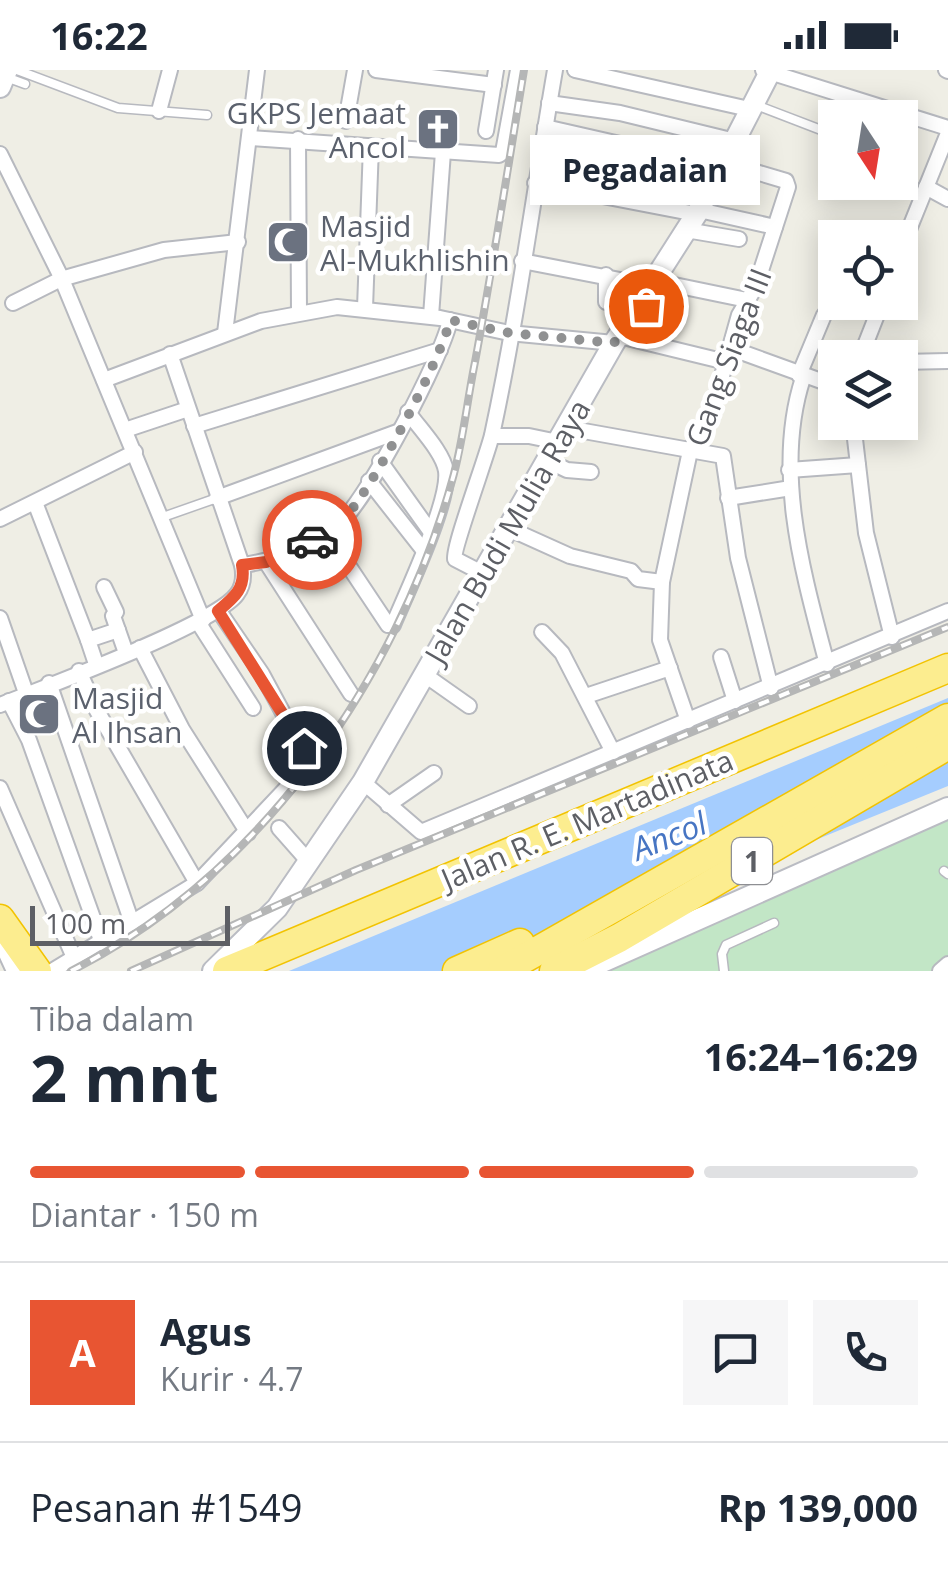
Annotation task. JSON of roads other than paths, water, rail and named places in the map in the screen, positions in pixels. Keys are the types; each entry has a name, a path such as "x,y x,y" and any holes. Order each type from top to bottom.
{"highway":[{"name":"Jalan R. E. Martadinata","path":"227,971 948,668"},
{"name":"Jalan R. E. Martadinata","path":"271,967 948,688"},
{"name":"1","path":"502,971 948,718"},
{"name":"1","path":"554,971 619,938 948,745"},
{"path":"457,971 717,848"},
{"path":"0,918 37,971"}],"street":[{"path":"159,112 170,70"},
{"path":"226,328 254,138 257,70"},
{"path":"346,121 355,70"},
{"path":"376,70 495,78 486,131"},
{"path":"254,138 494,156 503,152 518,70"},
{"path":"484,574 455,559 454,547 468,520 492,436 554,70"},
{"path":"574,70 750,106"},
{"path":"768,71 948,130 913,220"},
{"name":"Jalan Budi Mulia Raya","path":"213,971 277,908 363,782 616,339 694,218 768,71"},
{"path":"549,103 620,113 731,140"},
{"path":"545,127 720,166"},
{"path":"298,139 299,312"},
{"path":"365,308 371,146"},
{"path":"431,316 443,152"},
{"path":"0,154 62,279 135,452 201,624 253,708"},
{"name":"Gang Siaga III","path":"688,721 660,640 662,582 690,451 713,408 747,300 776,227 786,181 720,166"},
{"path":"535,183 694,218 776,227"},
{"path":"926,188 948,199"},
{"path":"694,218 739,238"},
{"path":"14,303 62,279 194,243 238,242"},
{"path":"522,261 747,300"},
{"path":"606,275 606,302 678,314"},
{"path":"104,380 226,328 299,312 365,308 431,316 510,333 616,339 728,355 818,381"},
{"path":"242,565 266,562 340,523 370,481 408,412 440,350 450,320"},
{"path":"822,320 801,376 790,422 789,470 828,664"},
{"path":"194,426 440,350"},
{"path":"102,944 8,705 26,693 51,688 96,664 138,652 201,624 220,614 238,594 244,578 242,565 214,498 194,426 164,356"},
{"path":"918,362 948,361"},
{"path":"125,430 184,410"},
{"path":"326,532 388,624 393,625 428,540 446,469 408,412"},
{"path":"214,498 396,432"},
{"path":"492,436 529,436 558,444 724,456 728,498 771,688"},
{"path":"855,440 866,533 892,638"},
{"path":"558,444 567,470 591,472"},
{"path":"0,520 135,452"},
{"path":"380,461 428,540"},
{"path":"789,470 858,465"},
{"path":"370,481 428,540 454,547"},
{"path":"728,498 791,488"},
{"path":"36,505 96,664"},
{"path":"510,529 570,556 631,571 638,579 662,582"},
{"path":"266,562 351,694"},
{"path":"104,587 118,630 138,652 248,833"},
{"path":"363,782 421,832 892,638 948,611"},
{"path":"52,971 198,883 248,833 310,761 262,674 220,614"},
{"path":"0,618 26,693"},
{"path":"88,640 118,630"},
{"path":"542,632 562,653 613,752"},
{"path":"722,657 735,702"},
{"path":"586,696 670,668"},
{"path":"81,675 198,883"},
{"path":"426,675 469,706"},
{"path":"51,688 132,924"},
{"path":"388,805 434,773"},
{"path":"0,788 75,960"},
{"path":"582,971 948,808"},
{"path":"0,829 16,822"},
{"path":"279,828 308,862"},
{"path":"0,941 14,971"},
{"path":"940,971 948,964"}],"lane":[{"path":"7,76 118,108 207,115"},
{"path":"7,76 25,84"},
{"path":"750,106 818,128"},
{"path":"160,518 214,498"},
{"path":"724,971 722,954 726,945 774,923"}],"water":[{"name":"Ancol","path":"948,698 948,786 494,971 289,971"}],"waterway":[{"path":"181,637 216,619"}],"railway":[{"path":"71,971 139,931 202,882 260,827 311,765 357,699 395,628 427,556 456,467 524,70"},
{"path":"131,971 356,870 948,627"}],"place":[{"name":"GKPS Jemaat Ancol","path":"438,129"},
{"name":"Masjid Al-Mukhlishin","path":"288,242"},
{"name":"Pegadaian","path":"646,306"},
{"name":"Masjid Al Ihsan","path":"39,714"}]}
